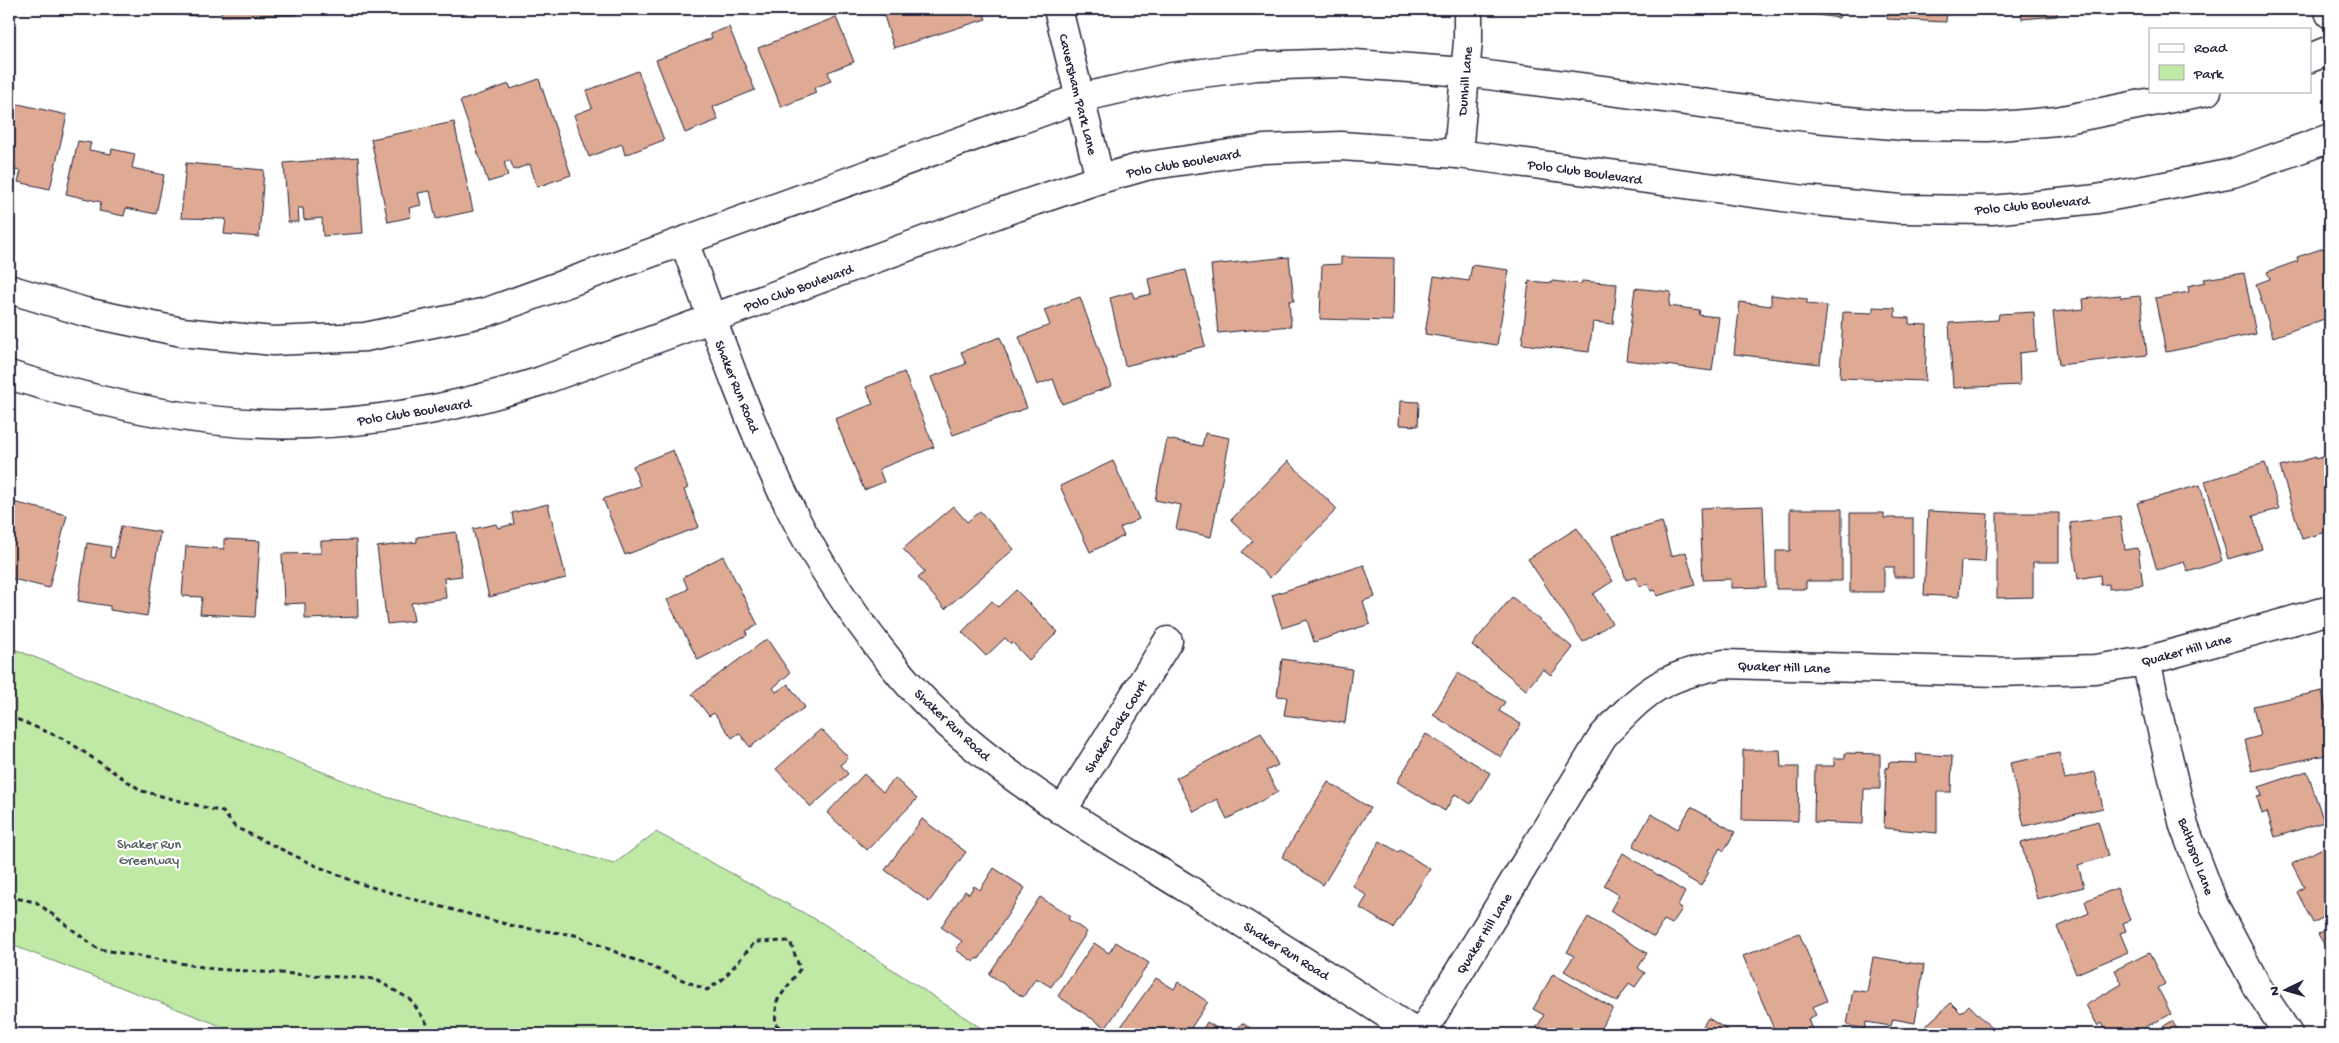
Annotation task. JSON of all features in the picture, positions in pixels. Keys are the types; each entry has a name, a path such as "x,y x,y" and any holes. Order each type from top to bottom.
{"street":[{"name":"Caversham Park Lane","path":"1058,9 1100,179"},
{"name":"Dunhill Lane","path":"1458,154 1468,9"},
{"path":"2328,9 2330,14"},
{"path":"2312,57 2330,50"},
{"path":"9,289 85,312 182,332 273,341 365,337 487,312 1080,98 1172,77 1256,66 1341,63 1465,72 1815,118 1904,126 1988,127 2057,121 2202,92"},
{"name":"Polo Club Boulevard","path":"9,375 64,392 179,415 238,422 306,424 375,419 480,400 541,381 1005,211 1100,179 1146,166 1264,149 1341,146 1458,154 1805,200 1900,209 1992,210 2097,199 2233,173 2330,138"},
{"name":"Shaker Run Road","path":"684,241 740,395 793,514 826,572 891,664 932,707 989,759 1062,811 1340,982 1416,1034"},
{"name":"Quaker Hill Lane","path":"1420,1034 1603,736 1633,704 1655,686 1689,672 1724,664 1997,672 2095,669 2146,661 2330,610"},
{"name":"Shaker Oaks Court","path":"1062,811 1168,641"},
{"name":"Baltusrol Lane","path":"2146,661 2184,826 2214,905 2258,988 2288,1034"}],"path":[{"path":"9,716 66,740 142,791 223,812 235,827 312,864 358,882 408,898 517,927 575,935 707,990 723,979 755,942 790,941 800,969 778,1001 775,1024 792,1034"},
{"path":"9,897 36,902 98,949 214,969 375,979 411,1000 434,1034"}],"green space":[{"name":"Shaker Run Greenway","path":"9,647 383,796 614,864 656,832 824,924 990,1034 236,1034 234,1031 9,944"}],"building":[{"path":"118,9 196,9 196,16"},
{"path":"221,9 297,9 297,15 221,16"},
{"path":"882,9 982,9 986,19 894,48"},
{"path":"1803,9 1841,9 1839,18 1803,13"},
{"path":"1869,9 1947,9 1946,22 1887,19 1888,11"},
{"path":"2021,9 2057,9 2057,16 2022,19"},
{"path":"836,17 854,62 828,72 831,81 814,88 816,93 781,107 758,48"},
{"path":"729,27 755,90 713,107 718,120 685,133 656,60 712,38 710,34"},
{"path":"638,71 664,140 625,155 622,144 589,157 574,115 592,108 586,91"},
{"path":"539,79 571,175 537,187 530,164 514,170 510,160 504,162 508,176 488,182 460,101 509,84 511,89"},
{"path":"14,103 67,115 50,189 18,182 21,171 9,169 9,116 11,116"},
{"path":"454,122 473,211 436,219 430,191 418,193 421,205 409,208 411,217 388,222 371,139"},
{"path":"78,141 91,143 89,150 111,154 112,149 135,154 132,168 164,175 156,214 126,208 124,216 99,211 101,202 66,194"},
{"path":"358,157 363,233 323,236 322,218 304,220 303,208 298,208 299,222 288,222 284,163"},
{"path":"186,163 264,170 259,237 224,234 226,219 181,218"},
{"path":"2330,246 2330,317 2273,337 2256,284 2270,279 2267,272 2298,261 2297,257"},
{"path":"1289,257 1294,301 1289,301 1291,326 1218,333 1211,265"},
{"path":"1341,257 1394,258 1393,321 1320,319 1322,265 1341,264"},
{"path":"1472,265 1509,270 1497,345 1425,334 1434,276 1469,281"},
{"path":"1186,270 1205,346 1125,366 1110,298 1132,292 1134,298 1151,294 1148,279"},
{"path":"2244,273 2256,334 2166,352 2155,298 2189,292 2188,286 2205,282 2204,279"},
{"path":"1529,281 1581,284 1582,281 1617,284 1613,324 1593,322 1589,352 1522,344"},
{"path":"1635,288 1671,292 1669,306 1700,310 1699,315 1719,317 1712,371 1626,360"},
{"path":"1771,295 1807,299 1807,304 1827,306 1820,364 1734,354 1740,302 1771,306"},
{"path":"2120,295 2121,298 2140,296 2147,355 2059,365 2053,312 2084,309 2083,299"},
{"path":"1080,297 1112,386 1062,404 1053,379 1037,385 1019,337 1050,325 1044,310"},
{"path":"1873,307 1895,308 1895,317 1909,318 1909,324 1927,325 1925,381 1840,378 1843,312 1873,313"},
{"path":"2034,312 2036,351 2019,353 2020,385 1953,388 1949,323 1998,320 1999,314"},
{"path":"1000,337 1027,408 953,435 931,377 966,364 961,352"},
{"path":"904,372 934,447 879,469 884,482 864,490 835,419 873,404 866,387"},
{"path":"1400,401 1419,402 1418,426 1399,425"},
{"path":"1205,433 1230,438 1211,537 1176,529 1181,505 1155,500 1167,439 1202,446"},
{"path":"673,450 688,488 684,490 699,527 625,555 603,499 640,486 633,466"},
{"path":"2330,455 2330,531 2302,539 2280,467"},
{"path":"1113,461 1139,519 1120,528 1124,536 1090,552 1060,486"},
{"path":"1288,461 1337,509 1270,578 1242,552 1253,541 1231,520"},
{"path":"2265,463 2279,509 2253,516 2262,549 2228,559 2205,481"},
{"path":"2200,485 2222,561 2188,572 2184,562 2157,570 2137,503"},
{"path":"9,501 67,515 49,588 9,578"},
{"path":"548,504 566,578 489,597 473,529 496,524 498,528 514,524 512,513"},
{"path":"953,506 967,522 980,511 1014,549 945,609 918,578 925,572 903,549"},
{"path":"1763,506 1766,587 1731,588 1731,579 1703,580 1700,508"},
{"path":"1790,509 1842,509 1842,581 1806,581 1806,589 1776,589 1776,551 1790,551"},
{"path":"1928,511 1988,514 1985,562 1961,561 1959,597 1924,595"},
{"path":"1850,513 1884,513 1884,518 1913,518 1913,577 1894,577 1894,567 1884,567 1884,592 1850,592"},
{"path":"1997,513 2059,513 2059,562 2033,562 2033,597 1997,598"},
{"path":"2120,516 2125,550 2138,548 2143,585 2109,589 2109,584 2101,585 2100,575 2078,579 2070,523"},
{"path":"1662,522 1671,556 1686,552 1695,585 1657,596 1655,590 1651,591 1648,584 1639,586 1636,577 1626,580 1613,536"},
{"path":"121,526 160,532 147,616 110,610 110,606 78,601 87,543 111,547 110,557 114,558"},
{"path":"1577,528 1613,581 1593,594 1612,623 1583,642 1528,559"},
{"path":"456,532 462,576 444,578 446,598 411,603 414,621 387,624 377,547 417,542 417,537"},
{"path":"224,539 260,541 255,617 200,614 202,597 182,596 186,546 224,549"},
{"path":"356,540 358,617 305,619 305,603 284,604 282,554 321,553 321,541"},
{"path":"723,556 758,625 746,631 747,635 698,660 667,600 688,589 683,577"},
{"path":"1364,565 1375,597 1363,601 1370,624 1314,642 1307,620 1282,628 1272,595"},
{"path":"1016,590 1058,632 1029,660 1012,642 1011,644 1005,638 986,656 962,632 992,601 998,607"},
{"path":"1512,597 1573,648 1551,675 1543,669 1526,690 1472,645"},
{"path":"767,639 790,673 773,688 776,692 788,684 805,707 750,747 739,733 732,738 714,713 709,716 692,694"},
{"path":"1282,659 1352,669 1345,723 1284,715 1287,697 1277,696"},
{"path":"1458,673 1505,702 1499,711 1521,724 1501,757 1433,715"},
{"path":"2322,691 2330,728 2330,754 2252,771 2245,740 2260,736 2253,706"},
{"path":"821,729 848,757 841,765 848,774 811,807 776,769"},
{"path":"1261,733 1278,765 1266,771 1278,792 1227,819 1217,799 1194,812 1176,778"},
{"path":"1426,734 1490,773 1471,804 1455,794 1445,811 1397,782"},
{"path":"1743,750 1780,750 1781,767 1799,767 1798,821 1742,820"},
{"path":"1845,753 1880,754 1880,789 1864,789 1863,824 1814,822 1815,766 1834,766 1834,758 1845,758"},
{"path":"2059,753 2065,779 2095,772 2103,808 2024,826 2010,763"},
{"path":"1916,754 1952,756 1951,792 1937,792 1937,833 1884,828 1886,768 1888,768 1889,762 1917,763"},
{"path":"2307,771 2324,822 2275,837 2267,812 2262,814 2257,797 2262,796 2259,787"},
{"path":"864,774 883,792 895,778 917,799 867,850 827,813"},
{"path":"1328,782 1370,808 1323,885 1282,857"},
{"path":"1691,807 1735,832 1724,851 1720,848 1701,886 1633,846 1651,814 1678,829"},
{"path":"922,819 966,852 929,902 885,870"},
{"path":"2098,821 2108,856 2078,865 2084,887 2037,899 2021,843"},
{"path":"1380,841 1398,852 1400,850 1430,869 1393,928 1360,908 1367,896 1352,885"},
{"path":"2330,844 2330,914 2313,923 2297,892 2304,887 2292,864"},
{"path":"1623,853 1685,892 1678,906 1682,909 1672,924 1664,920 1654,937 1610,911 1619,895 1604,886"},
{"path":"994,868 1025,888 979,959 977,958 974,962 956,950 962,941 941,927 965,891 969,894 974,886 980,890"},
{"path":"2117,888 2130,920 2123,923 2126,931 2120,933 2128,952 2076,974 2057,927 2089,913 2085,901"},
{"path":"1040,897 1070,916 1068,919 1087,932 1051,987 1036,978 1023,997 989,974"},
{"path":"1588,917 1647,953 1638,968 1645,973 1635,987 1629,983 1617,1002 1564,971 1574,956 1567,952"},
{"path":"2330,927 2330,954 2318,934"},
{"path":"1799,933 1827,1001 1812,1007 1816,1015 1808,1019 1813,1032 1808,1034 1776,1034 1743,956"},
{"path":"1116,942 1149,963 1106,1028 1058,996 1094,943 1109,953"},
{"path":"2149,953 2165,984 2158,988 2171,1014 2132,1034 2108,1034 2102,1023 2098,1026 2086,1005 2122,984 2115,970"},
{"path":"1873,957 1924,965 1915,1023 1893,1019 1891,1026 1866,1022 1865,1029 1847,1025 1853,990 1867,992"},
{"path":"1553,974 1613,1008 1597,1034 1533,1034 1544,1015 1533,1009"},
{"path":"1156,978 1174,989 1178,982 1208,1002 1187,1034 1130,1034 1120,1028"},
{"path":"1951,1003 1961,1013 1969,1005 1997,1034 1925,1034 1921,1030"},
{"path":"1708,1018 1734,1034 1698,1034"},
{"path":"2172,1021 2180,1034 2151,1034"},
{"path":"1207,1022 1226,1034 1200,1034"},
{"path":"1242,1023 1260,1034 1234,1034"}]}
